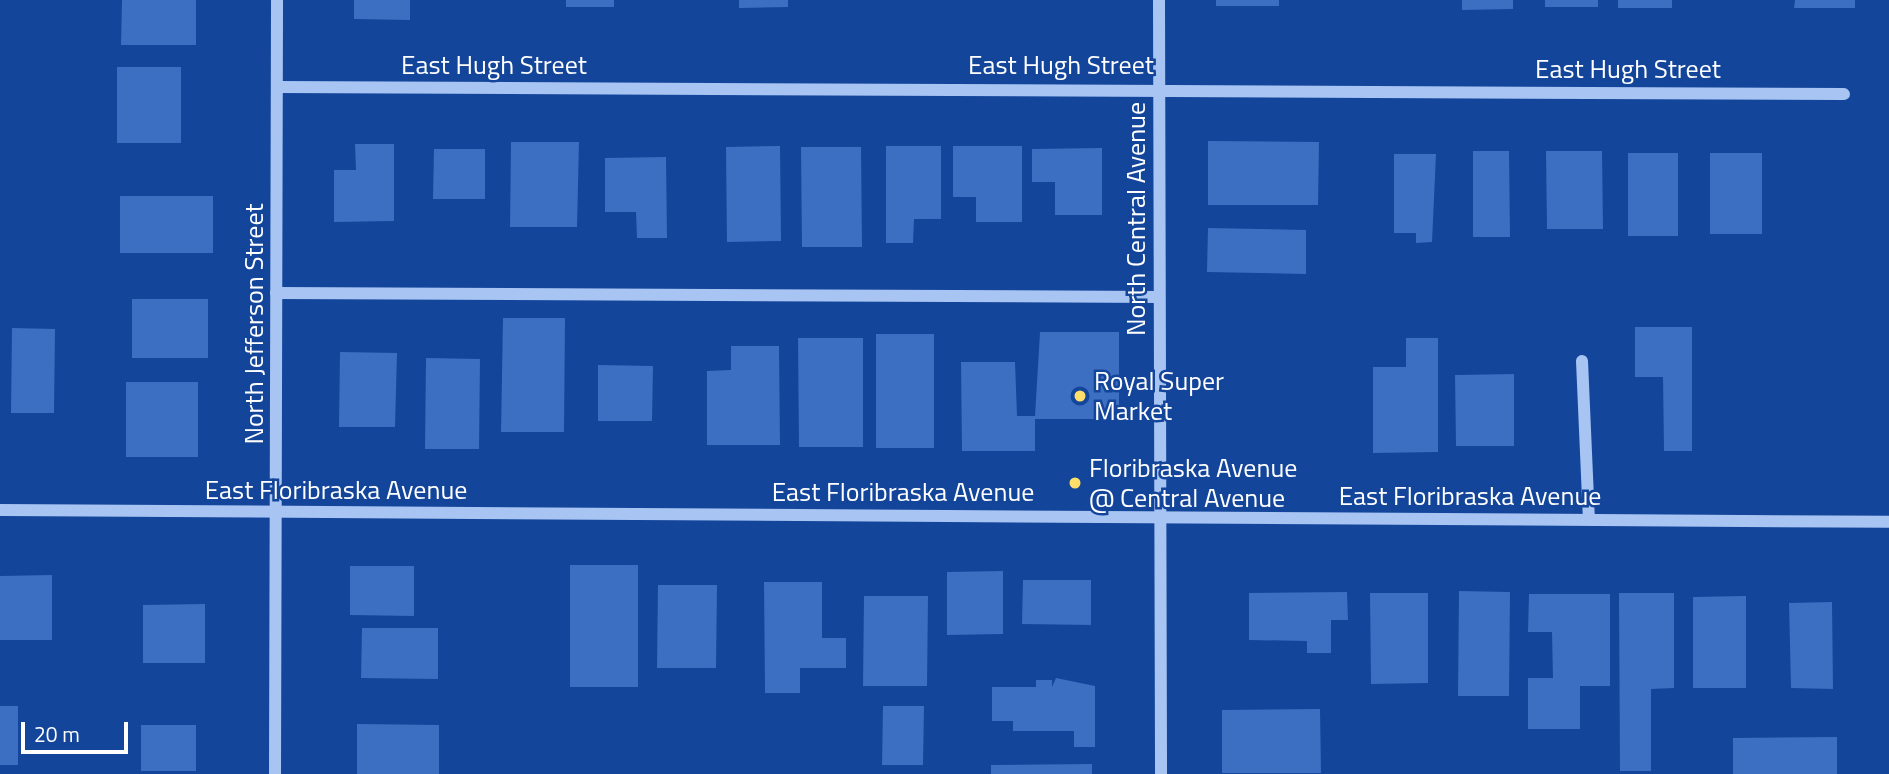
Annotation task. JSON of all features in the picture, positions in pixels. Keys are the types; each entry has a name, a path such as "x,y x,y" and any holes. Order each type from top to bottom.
{"street":[{"name":"North Jefferson Street","path":"275,774 277,0"},
{"name":"North Central Avenue","path":"1159,0 1161,774"},
{"name":"East Hugh Street","path":"277,87 1159,88 1844,94"},
{"path":"276,293 1159,297"},
{"path":"1582,361 1589,519"},
{"name":"East Floribraska Avenue","path":"0,510 1889,522"}],"building":[{"path":"122,0 196,0 196,45 121,45"},
{"path":"354,0 410,0 410,20 354,19"},
{"path":"566,0 614,0 614,7 566,7"},
{"path":"739,0 788,0 788,7 739,8"},
{"path":"1216,0 1279,0 1279,6 1216,6"},
{"path":"1462,0 1513,0 1513,9 1462,10"},
{"path":"1545,0 1598,0 1598,7 1545,7"},
{"path":"1618,0 1672,0 1672,8 1618,8"},
{"path":"1795,0 1855,0 1855,8 1794,8"},
{"path":"117,67 181,67 181,143 117,143"},
{"path":"1208,141 1319,142 1318,205 1208,205"},
{"path":"511,142 579,142 577,227 510,227"},
{"path":"355,144 394,144 394,221 334,222 334,170 356,170"},
{"path":"780,146 781,241 727,242 726,147"},
{"path":"886,146 941,146 941,219 914,219 913,243 886,243"},
{"path":"953,146 1022,146 1022,222 976,222 976,197 953,197"},
{"path":"801,147 861,147 862,247 802,247"},
{"path":"1102,148 1102,215 1055,215 1055,182 1032,182 1032,149"},
{"path":"434,149 485,149 485,199 433,199"},
{"path":"1473,151 1509,151 1510,237 1473,237"},
{"path":"1546,151 1602,151 1603,229 1547,229"},
{"path":"1628,153 1678,153 1678,236 1628,236"},
{"path":"1710,153 1762,153 1762,234 1710,234"},
{"path":"1394,154 1436,154 1432,242 1416,243 1416,233 1394,233"},
{"path":"666,157 667,238 637,238 636,212 605,212 605,158"},
{"path":"120,196 213,196 213,253 120,253"},
{"path":"1208,228 1306,230 1306,274 1207,272"},
{"path":"132,299 208,299 208,358 132,358"},
{"path":"503,318 565,318 564,432 501,432"},
{"path":"1635,327 1692,327 1692,451 1664,451 1663,377 1635,377"},
{"path":"12,328 55,329 54,413 11,413"},
{"path":"1040,332 1119,332 1119,419 1035,419 1035,451 962,451 961,362 1015,362 1017,416 1035,416"},
{"path":"876,334 934,334 934,448 876,448"},
{"path":"798,338 863,338 863,447 799,447"},
{"path":"1406,338 1438,338 1438,452 1373,453 1373,367 1406,367"},
{"path":"731,346 779,346 780,445 707,445 707,371 731,370"},
{"path":"340,352 397,353 395,427 339,427"},
{"path":"426,358 480,359 479,449 425,449"},
{"path":"598,365 653,366 652,421 598,421"},
{"path":"1514,374 1514,446 1456,446 1455,375"},
{"path":"126,382 198,382 198,457 126,457"},
{"path":"570,565 638,565 638,687 570,687"},
{"path":"350,566 414,566 414,616 350,615"},
{"path":"1003,571 1003,634 947,635 947,572"},
{"path":"52,575 52,640 0,640 0,576"},
{"path":"1023,580 1091,580 1091,625 1022,624"},
{"path":"764,582 822,582 822,638 846,638 846,668 800,668 800,693 765,693"},
{"path":"658,585 717,585 716,668 657,668"},
{"path":"1459,591 1510,592 1509,696 1458,696"},
{"path":"1347,592 1348,620 1331,620 1331,653 1307,653 1307,641 1249,640 1249,593"},
{"path":"1370,593 1428,593 1428,683 1371,684"},
{"path":"1619,593 1674,593 1674,688 1651,689 1651,771 1620,771"},
{"path":"1529,594 1610,594 1610,686 1580,686 1580,729 1528,729 1528,678 1553,678 1552,632 1528,632"},
{"path":"864,596 928,596 927,686 863,686"},
{"path":"1746,596 1746,688 1693,688 1693,597"},
{"path":"1832,602 1833,689 1791,688 1789,603"},
{"path":"205,604 205,663 143,663 143,605"},
{"path":"362,628 438,628 438,679 361,678"},
{"path":"1056,678 1095,686 1095,747 1074,747 1074,731 1013,731 1013,721 992,721 992,687 1036,687 1036,680 1052,680 1052,687"},
{"path":"0,706 18,706 18,765 0,765"},
{"path":"883,706 924,706 923,765 882,765"},
{"path":"1320,709 1321,773 1222,773 1222,710"},
{"path":"357,724 439,725 439,774 357,774"},
{"path":"141,725 196,725 196,771 141,771"},
{"path":"1837,737 1837,774 1733,774 1733,738"},
{"path":"1092,764 1092,774 991,774 991,765"}],"place":[{"name":"Royal Super Market","path":"1080,396"},
{"name":"Floribraska Avenue @ Central Avenue","path":"1075,483"}]}
